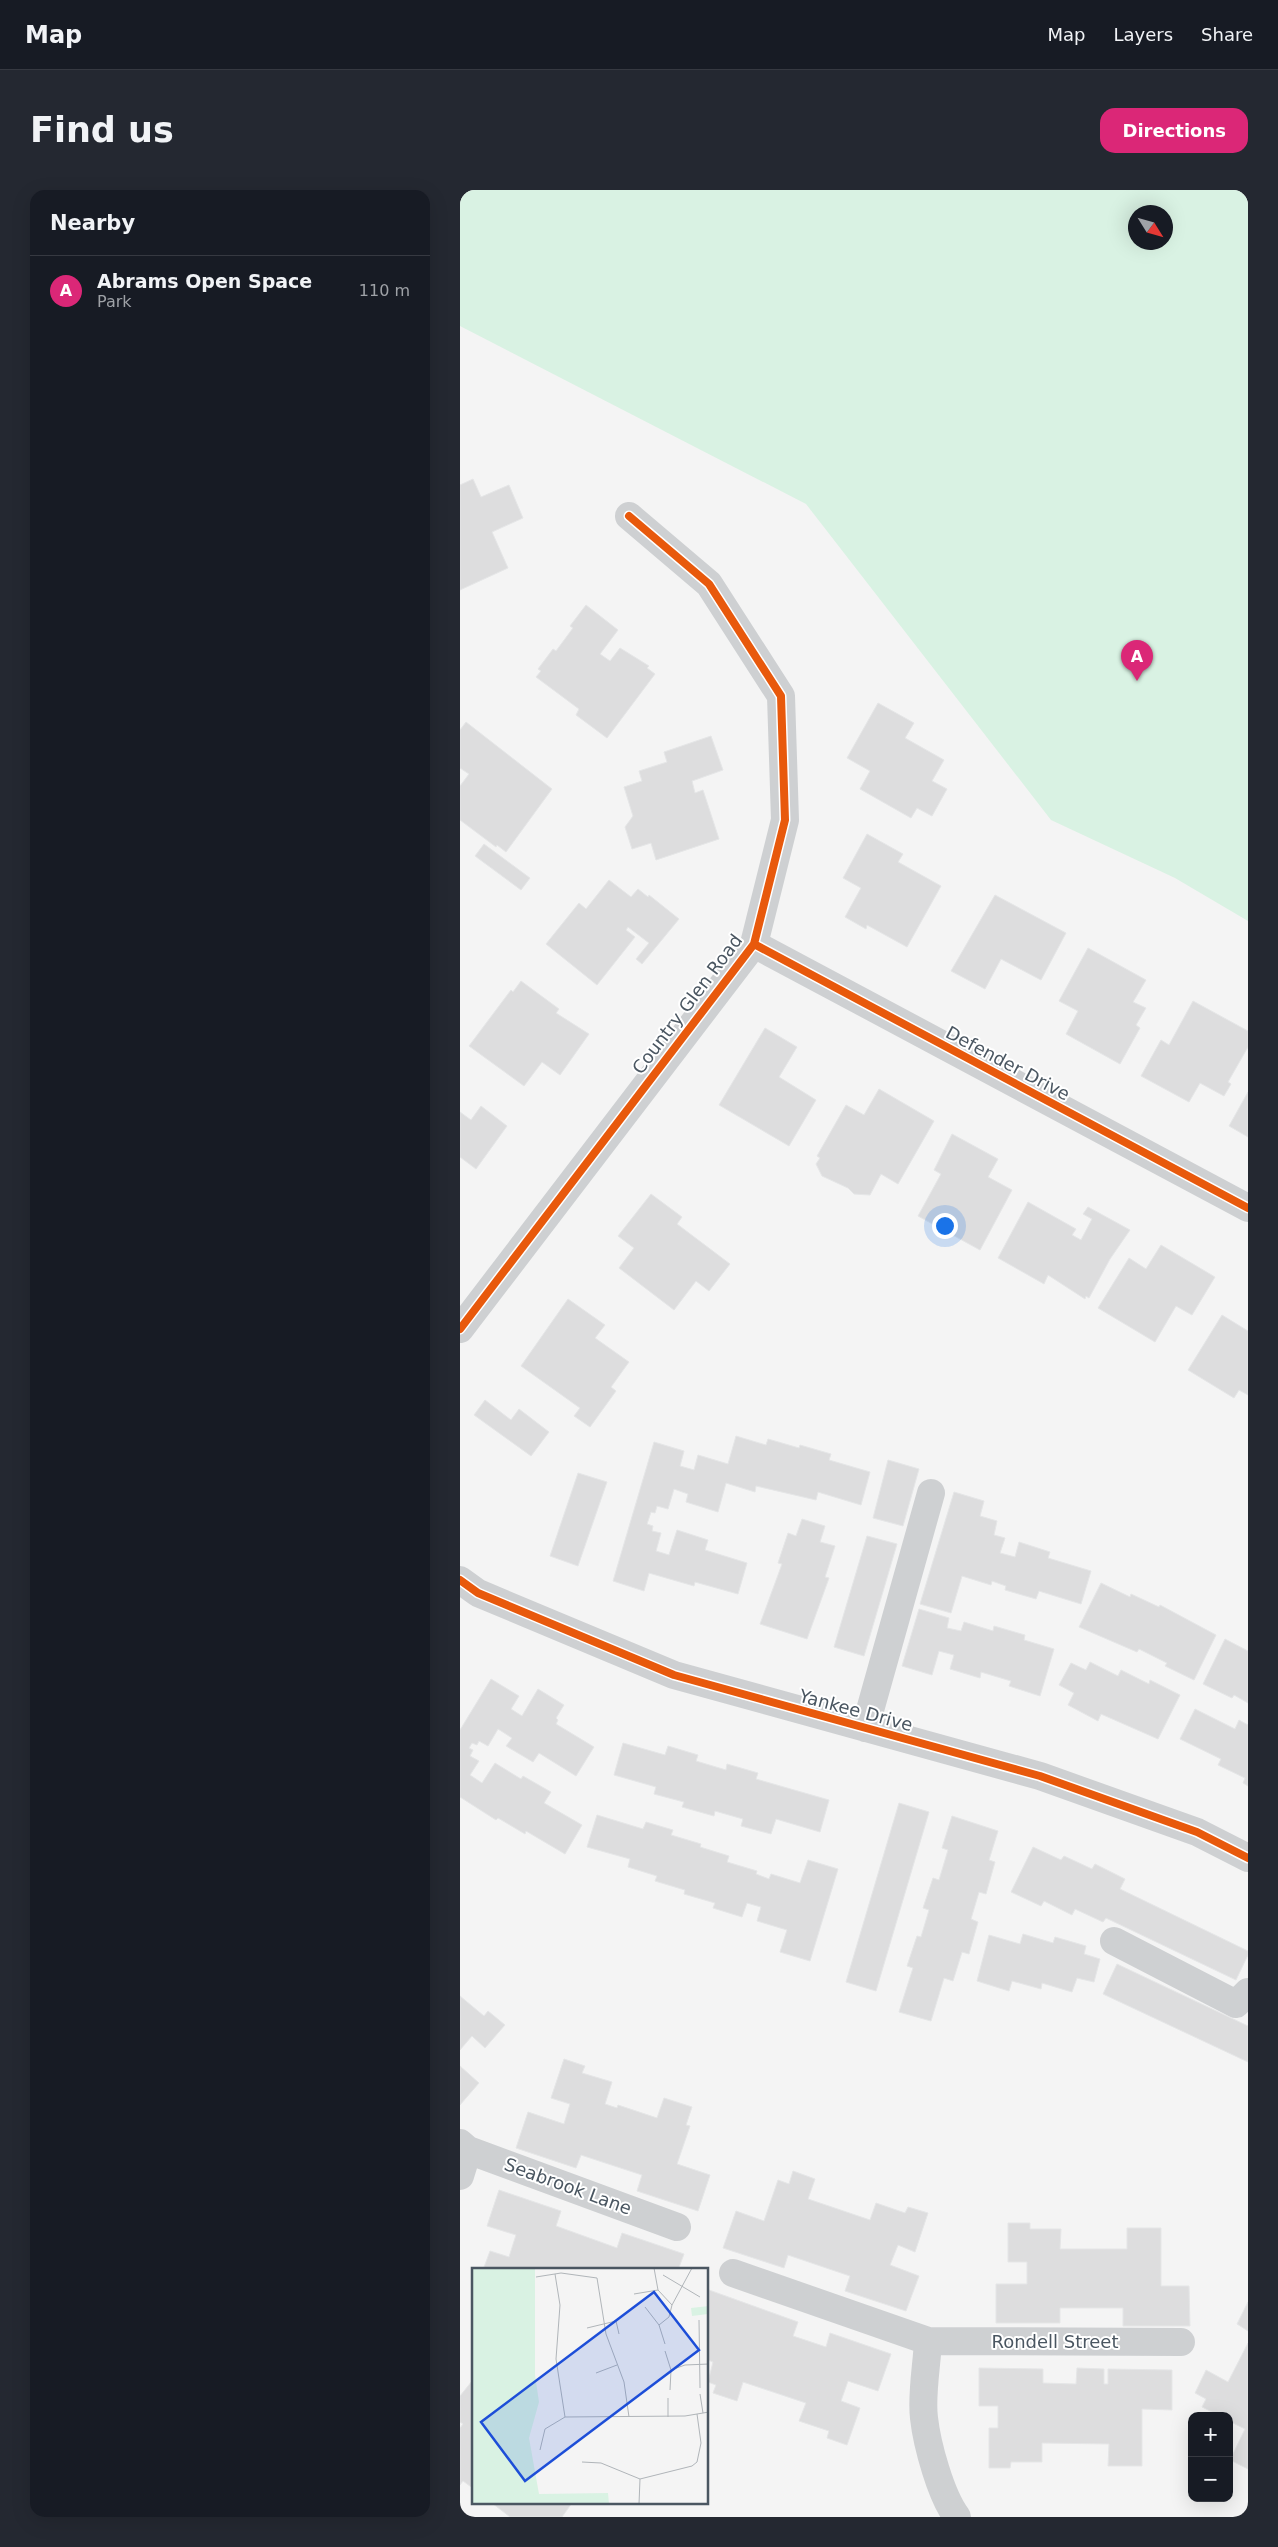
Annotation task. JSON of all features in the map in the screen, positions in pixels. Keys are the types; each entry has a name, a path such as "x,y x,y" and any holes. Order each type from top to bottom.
{"street":[{"name":"Country Glen Road","path":"460,1329 754,944 785,820 781,696 709,584 629,516"},
{"name":"Defender Drive","path":"754,944 1248,1208"},
{"path":"865,1728 930,1493"},
{"name":"Yankee Drive","path":"460,1580 478,1593 674,1675 1040,1776 1197,1832 1248,1858"},
{"path":"1114,1941 1244,2002"},
{"path":"460,2176 464,2147"},
{"name":"Seabrook Lane","path":"464,2147 677,2227"},
{"name":"Rondell Street","path":"733,2273 928,2341 1181,2342"},
{"path":"928,2341 924,2418 940,2481 951,2509 957,2517"}],"green space":[{"path":"460,190 1248,190 1248,921 1175,878 1051,820 806,504 460,326"}],"building":[{"path":"473,479 481,497 509,485 523,518 492,532 508,568 460,590 460,485"},
{"path":"586,605 618,630 600,654 610,661 620,648 649,666 647,668 655,674 607,738 576,715 579,709 536,677 541,671 538,669 553,649 556,651 573,628 570,626"},
{"path":"878,703 914,723 905,738 944,760 932,781 947,789 932,816 917,808 911,818 860,789 870,771 847,758"},
{"path":"466,722 552,789 506,852 497,845 496,847 460,820 460,786 469,774 460,768 460,730"},
{"path":"711,736 723,770 692,781 695,793 703,790 719,839 656,860 651,843 632,849 625,827 633,816 624,787 642,781 639,771 667,762 664,752"},
{"path":"867,834 903,854 898,862 941,886 907,947 867,925 866,929 845,917 861,888 843,878"},
{"path":"484,844 530,878 521,890 475,856"},
{"path":"609,880 631,897 638,889 648,897 649,895 679,919 642,964 636,959 649,943 628,927 626,930 635,937 597,985 546,944 579,903 586,909"},
{"path":"995,895 1066,933 1041,980 1001,959 985,989 951,971"},
{"path":"1088,948 1146,980 1133,1002 1146,1008 1136,1025 1140,1028 1120,1064 1066,1034 1078,1011 1059,1001"},
{"path":"521,981 559,1009 556,1013 589,1034 560,1075 542,1062 524,1086 469,1046 511,990 513,992"},
{"path":"1193,1001 1248,1031 1248,1047 1228,1082 1231,1084 1224,1096 1200,1083 1189,1102 1141,1076 1161,1040 1169,1045"},
{"path":"765,1028 797,1047 779,1077 816,1100 789,1146 719,1105"},
{"path":"879,1089 934,1121 898,1184 881,1174 870,1195 854,1194 848,1188 822,1176 816,1164 820,1158 817,1156 846,1105 864,1115"},
{"path":"1248,1092 1248,1137 1229,1126"},
{"path":"481,1106 507,1126 476,1169 460,1157 460,1112 471,1120"},
{"path":"952,1134 998,1159 988,1177 1012,1190 980,1250 918,1216 941,1174 934,1170"},
{"path":"651,1194 682,1217 677,1224 730,1264 709,1291 696,1281 674,1310 619,1268 634,1248 618,1236"},
{"path":"1028,1202 1076,1229 1072,1235 1081,1240 1092,1219 1083,1214 1088,1207 1130,1230 1110,1259 1089,1298 1086,1296 1085,1299 1048,1275 1044,1284 998,1258"},
{"path":"1161,1245 1215,1277 1192,1315 1176,1306 1155,1342 1098,1308 1129,1258 1146,1269"},
{"path":"568,1299 605,1325 595,1338 629,1362 611,1387 616,1391 590,1427 574,1416 580,1408 521,1366"},
{"path":"1222,1315 1248,1331 1248,1395 1239,1390 1234,1398 1188,1370"},
{"path":"485,1400 511,1420 519,1409 549,1432 531,1456 474,1415"},
{"path":"736,1436 766,1445 768,1439 799,1448 800,1445 831,1454 829,1460 870,1472 861,1505 818,1492 816,1500 756,1486 755,1492 726,1483 718,1512 686,1502 688,1494 674,1489 668,1509 657,1506 655,1513 651,1512 647,1524 653,1526 652,1531 661,1533 656,1551 669,1555 677,1530 708,1540 705,1550 747,1563 738,1594 695,1582 694,1586 649,1573 644,1591 613,1581 654,1442 684,1451 680,1466 694,1470 698,1455 728,1464"},
{"path":"888,1460 919,1469 903,1526 873,1518"},
{"path":"578,1473 607,1482 578,1566 550,1556"},
{"path":"954,1492 984,1501 980,1516 997,1521 994,1535 1005,1538 1000,1553 1015,1557 1019,1542 1050,1552 1048,1558 1091,1571 1081,1604 1039,1591 1036,1599 1005,1590 1006,1586 992,1581 991,1585 962,1576 951,1613 920,1604"},
{"path":"802,1519 825,1526 820,1542 835,1546 825,1577 829,1578 807,1639 760,1624 782,1564 778,1563 788,1533 796,1536"},
{"path":"867,1536 897,1544 864,1656 834,1647"},
{"path":"1101,1583 1130,1597 1131,1594 1159,1607 1160,1605 1216,1635 1194,1680 1165,1666 1167,1663 1139,1649 1137,1652 1079,1627"},
{"path":"919,1609 949,1618 947,1628 961,1631 964,1622 993,1631 994,1626 1025,1635 1024,1640 1054,1649 1040,1696 1009,1686 1011,1681 981,1672 980,1678 950,1669 954,1655 939,1651 932,1675 902,1666"},
{"path":"1225,1639 1248,1651 1248,1703 1234,1695 1232,1698 1203,1684"},
{"path":"1090,1662 1118,1676 1121,1670 1149,1684 1150,1680 1180,1695 1158,1739 1101,1714 1098,1721 1068,1705 1074,1693 1059,1685 1071,1663 1086,1670"},
{"path":"491,1679 519,1696 511,1709 522,1716 538,1689 564,1705 556,1718 558,1720 556,1724 594,1747 576,1776 539,1753 533,1762 506,1746 512,1738 498,1729 488,1746 479,1741 477,1745 472,1743 469,1748 473,1750 470,1756 479,1761 470,1775 482,1783 495,1763 521,1779 523,1776 551,1792 544,1803 582,1825 565,1854 526,1831 525,1834 498,1818 496,1820 460,1797 460,1730"},
{"path":"1195,1709 1235,1729 1239,1720 1248,1725 1248,1786 1243,1783 1245,1778 1218,1765 1221,1759 1180,1739"},
{"path":"623,1743 665,1755 668,1746 698,1755 696,1761 726,1770 727,1764 758,1773 756,1779 829,1800 820,1832 776,1819 771,1834 741,1826 743,1819 715,1811 714,1816 682,1807 684,1802 654,1794 656,1787 614,1775"},
{"path":"899,1803 929,1812 876,1991 846,1982"},
{"path":"597,1815 643,1829 646,1822 673,1830 671,1835 701,1844 700,1847 729,1856 727,1862 757,1871 756,1874 769,1879 771,1874 800,1883 808,1860 838,1869 810,1961 780,1952 787,1930 757,1921 761,1907 747,1903 742,1917 713,1908 715,1903 684,1894 685,1890 655,1881 657,1876 628,1867 630,1859 587,1847"},
{"path":"952,1816 998,1831 989,1860 995,1862 986,1894 979,1892 971,1919 978,1922 969,1954 962,1952 953,1981 944,1978 931,2021 899,2012 913,1968 907,1966 917,1936 921,1937 929,1910 923,1908 933,1878 939,1880 948,1850 942,1848"},
{"path":"1033,1847 1061,1860 1064,1856 1092,1869 1095,1864 1125,1879 1120,1889 1248,1951 1248,1955 1236,1980 1106,1918 1103,1922 1075,1909 1072,1915 1044,1901 1041,1906 1011,1892"},
{"path":"1023,1934 1053,1943 1055,1937 1086,1946 1084,1954 1100,1959 1094,1982 1077,1978 1072,1992 1042,1983 1041,1989 1012,1981 1009,1991 977,1981 989,1935 1020,1944"},
{"path":"1117,1964 1248,2026 1248,2062 1103,1994"},
{"path":"460,1996 484,2016 488,2011 505,2025 485,2048 472,2036 460,2050"},
{"path":"564,2059 585,2066 582,2073 612,2082 605,2104 617,2108 618,2105 657,2118 664,2098 692,2107 686,2125 690,2126 677,2164 710,2175 698,2211 637,2191 642,2175 581,2155 576,2168 516,2148 528,2112 564,2124 570,2104 551,2098"},
{"path":"460,2066 479,2083 460,2105"},
{"path":"793,2171 815,2179 808,2199 870,2220 876,2203 905,2213 908,2207 928,2213 915,2252 898,2245 890,2265 919,2276 906,2311 845,2291 850,2276 788,2255 784,2268 723,2248 736,2211 764,2221 778,2180 789,2184"},
{"path":"499,2190 561,2211 556,2226 617,2248 622,2233 684,2254 679,2268 484,2268 490,2251 509,2257 516,2235 487,2226"},
{"path":"1008,2223 1030,2223 1030,2229 1061,2229 1060,2249 1127,2249 1127,2228 1161,2228 1161,2286 1189,2286 1190,2326 1123,2326 1123,2308 1060,2308 1060,2323 996,2323 996,2284 1027,2284 1027,2262 1008,2262"},
{"path":"709,2290 798,2322 793,2336 826,2347 830,2333 891,2354 878,2391 848,2381 841,2401 860,2408 847,2445 827,2438 829,2431 799,2421 806,2403 743,2382 737,2401 713,2393 716,2385 709,2382 709,2378 713,2362 709,2360"},
{"path":"1248,2302 1248,2331 1237,2324"},
{"path":"1248,2343 1248,2469 1233,2462 1233,2454 1245,2429 1233,2423 1233,2412 1212,2412 1202,2407 1206,2399 1195,2393 1206,2370 1228,2382"},
{"path":"979,2368 1043,2369 1043,2383 1076,2384 1077,2368 1104,2369 1104,2384 1108,2384 1108,2369 1172,2370 1172,2410 1142,2409 1142,2466 1108,2466 1109,2444 1042,2443 1042,2462 1011,2462 1010,2468 989,2468 989,2428 998,2428 998,2406 979,2406"},
{"path":"472,2381 472,2488 463,2481 460,2485 460,2428 463,2424 460,2422 460,2396"},
{"path":"493,2504 571,2504 562,2517 510,2517"}],"cycle path":[{"path":"460,1329 754,944 785,820 781,696 709,584 629,516"},
{"path":"754,944 1248,1208"},
{"path":"460,1580 478,1593 674,1675 1040,1776 1197,1832 1248,1858"}],"place":[{"name":"Abrams Open Space","path":"1137,681"}]}
